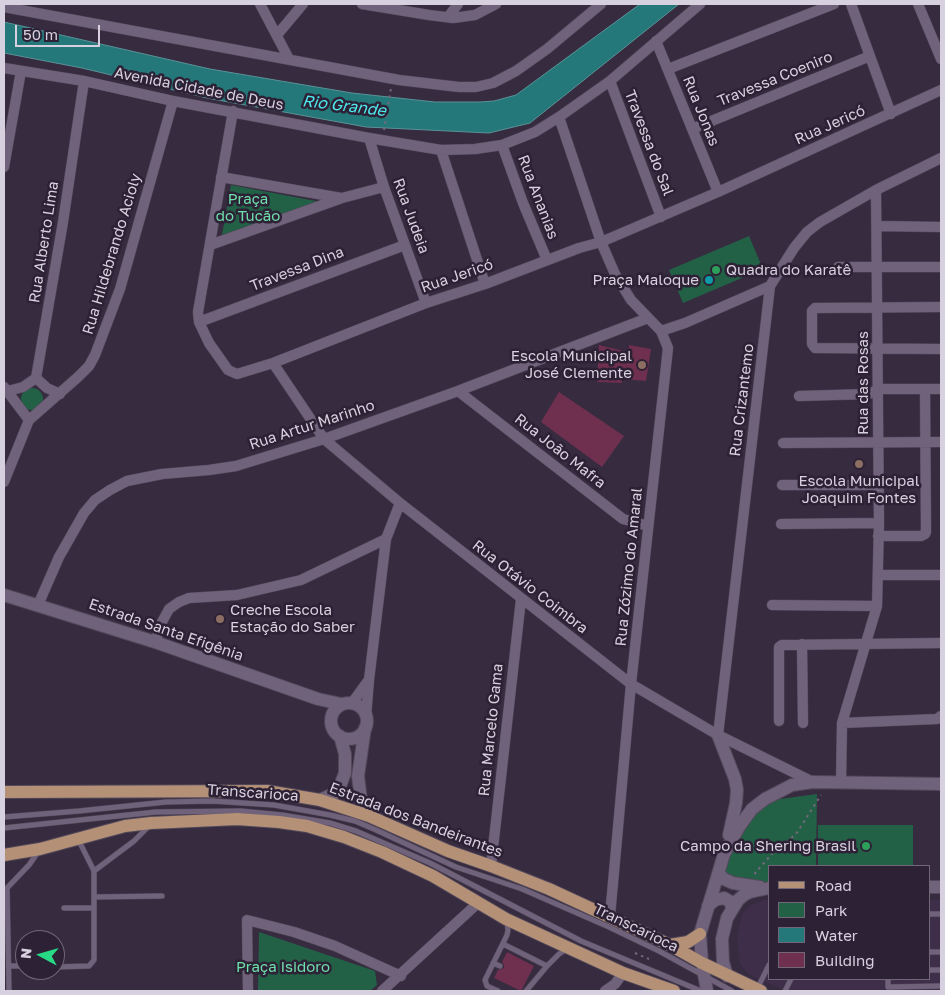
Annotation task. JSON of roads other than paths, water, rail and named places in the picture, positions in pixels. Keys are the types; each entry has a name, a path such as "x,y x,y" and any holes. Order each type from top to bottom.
{"main road":[{"name":"Estrada dos Bandeirantes","path":"4,792 267,791 320,800 369,816 448,851 491,866 610,916 670,945 702,969 727,976 759,990"},
{"path":"4,855 40,849 125,826 151,823 237,819 279,822 327,831 382,852 433,876 506,918 624,973 674,991"},
{"path":"670,945 688,942 700,934"}],"street":[{"path":"48,4 52,15"},
{"path":"260,4 289,59"},
{"path":"277,35 302,4"},
{"path":"362,4 379,5 448,17 475,16 496,4"},
{"path":"448,17 458,4"},
{"path":"4,7 427,84 476,87 493,83 516,71 547,49 599,4"},
{"name":"Avenida Cidade de Deus","path":"4,68 84,81 173,101 369,138 441,150 475,149 502,145 535,132 559,117 610,81 700,4"},
{"path":"668,69 834,4"},
{"path":"851,4 891,114"},
{"path":"918,4 941,59"},
{"name":"Rua Jonas","path":"656,41 718,192"},
{"name":"Travessa Coeniro","path":"692,129 870,56"},
{"path":"4,167 21,71"},
{"name":"Rua Alberto Lima","path":"36,378 63,222 84,81"},
{"name":"Travessa do Sal","path":"610,81 661,217"},
{"name":"Rua Jericó","path":"233,111 200,299 199,322 209,343 228,370 233,374 237,374 272,363 426,303 485,284 579,248 602,242 718,192 941,90"},
{"name":"Rua Hildebrando Acioly","path":"30,420 89,366 101,342 122,281 173,101"},
{"name":"Rua Zózimo do Amaral","path":"559,117 602,242 623,289 661,331 666,339 668,355 631,684 610,916"},
{"name":"Rua Judeia","path":"369,138 384,187 426,303"},
{"name":"Rua Ananias","path":"502,145 523,203 547,260"},
{"path":"441,150 485,284"},
{"name":"Rua Crizantemo","path":"718,735 770,286 794,248 807,232 820,222 876,190 941,158"},
{"path":"221,177 342,198"},
{"path":"210,245 342,198 384,187"},
{"name":"Rua das Rosas","path":"835,783 842,723 864,645 873,623 876,606 879,523 876,190"},
{"path":"877,226 941,227"},
{"name":"Travessa Dina","path":"199,322 405,245"},
{"path":"838,267 941,267"},
{"path":"661,331 685,324 770,286"},
{"path":"941,307 815,308 812,311 812,344 814,348 941,349"},
{"name":"Rua Artur Marinho","path":"38,605 59,557 84,514 95,500 127,481 149,476 236,466 324,439 458,391 648,318"},
{"name":"Rua Otávio Coimbra","path":"272,363 324,439 400,503 521,599 631,684 718,735 813,782"},
{"path":"6,389 23,387 36,378 47,388 60,394"},
{"path":"4,482 30,420 6,389"},
{"path":"799,396 869,394 878,389 941,389"},
{"path":"878,536 925,534 927,527 925,389"},
{"name":"Rua João Mafra","path":"458,391 623,519 648,526"},
{"path":"783,443 941,442"},
{"path":"782,485 878,485"},
{"path":"369,816 361,800 358,776 386,539 400,503"},
{"path":"781,524 879,523"},
{"path":"155,642 169,609 179,602 188,598 237,595 301,580 386,539"},
{"path":"878,575 941,575"},
{"name":"Estrada Santa Efigênia","path":"4,594 155,642 318,699 347,704"},
{"name":"Rua Marcelo Gama","path":"491,866 521,599"},
{"path":"772,605 876,606"},
{"path":"779,721 779,647 786,644 864,645 941,643"},
{"path":"802,644 803,723"},
{"path":"331,722 333,712 347,704 369,680"},
{"path":"318,699 335,732 345,738 357,737 365,723 361,708 347,704"},
{"path":"842,723 941,717"},
{"path":"707,991 702,969 700,934 719,874 736,804 737,790 718,735"},
{"path":"320,800 335,793 345,773 346,754 340,736"},
{"path":"724,854 739,827 752,809 766,799 792,786 813,782 941,784"},
{"path":"719,874 728,882 740,886 768,888"},
{"path":"727,976 722,940 723,928 738,900 744,895 768,888"},
{"path":"708,906 715,900 724,898 731,902 732,910"},
{"path":"382,991 401,976 478,903"},
{"path":"248,991 247,920 303,934 361,956 401,976"},
{"path":"605,991 615,984 624,973"}],"lane":[{"name":"Transcarioca","path":"4,817 166,802 212,801 274,805 330,814 355,821 456,867 530,893 635,939 702,969 732,991"},
{"name":"Transcarioca","path":"4,828 156,812 241,811 330,823 374,838 430,863 581,941 700,991"},
{"path":"94,871 134,841 151,823"},
{"path":"65,967 89,966 94,960 94,871 78,839"},
{"path":"9,991 5,886 29,865 40,849"},
{"path":"94,897 162,896"},
{"path":"64,908 94,908"},
{"path":"498,991 485,983 485,980 508,930 506,918"},
{"path":"503,944 547,966"},
{"path":"526,991 547,966 569,947"},
{"path":"493,963 500,966"},
{"path":"9,966 15,966"},
{"path":"759,990 768,968"},
{"path":"526,979 534,983"},
{"path":"888,980 888,987 941,986"}],"water":[{"name":"Rio Grande","path":"640,4 679,4 530,123 489,133 366,127 207,98 82,68 4,53 4,22 210,69 352,93 435,102 494,101 516,95"}],"place":[{"name":"Quadra do Karatê","path":"716,270"},
{"name":"Praça Maloque","path":"709,280"},
{"name":"Escola Municipal José Clemente","path":"642,365"},
{"name":"Escola Municipal Joaquim Fontes","path":"859,464"},
{"name":"Creche Escola Estação do Saber","path":"220,619"},
{"name":"Campo da Shering Brasil","path":"866,846"}],"park label":[{"name":"Praça do Tucão","path":"248,208"},
{"name":"Praça Isidoro","path":"283,967"}]}
